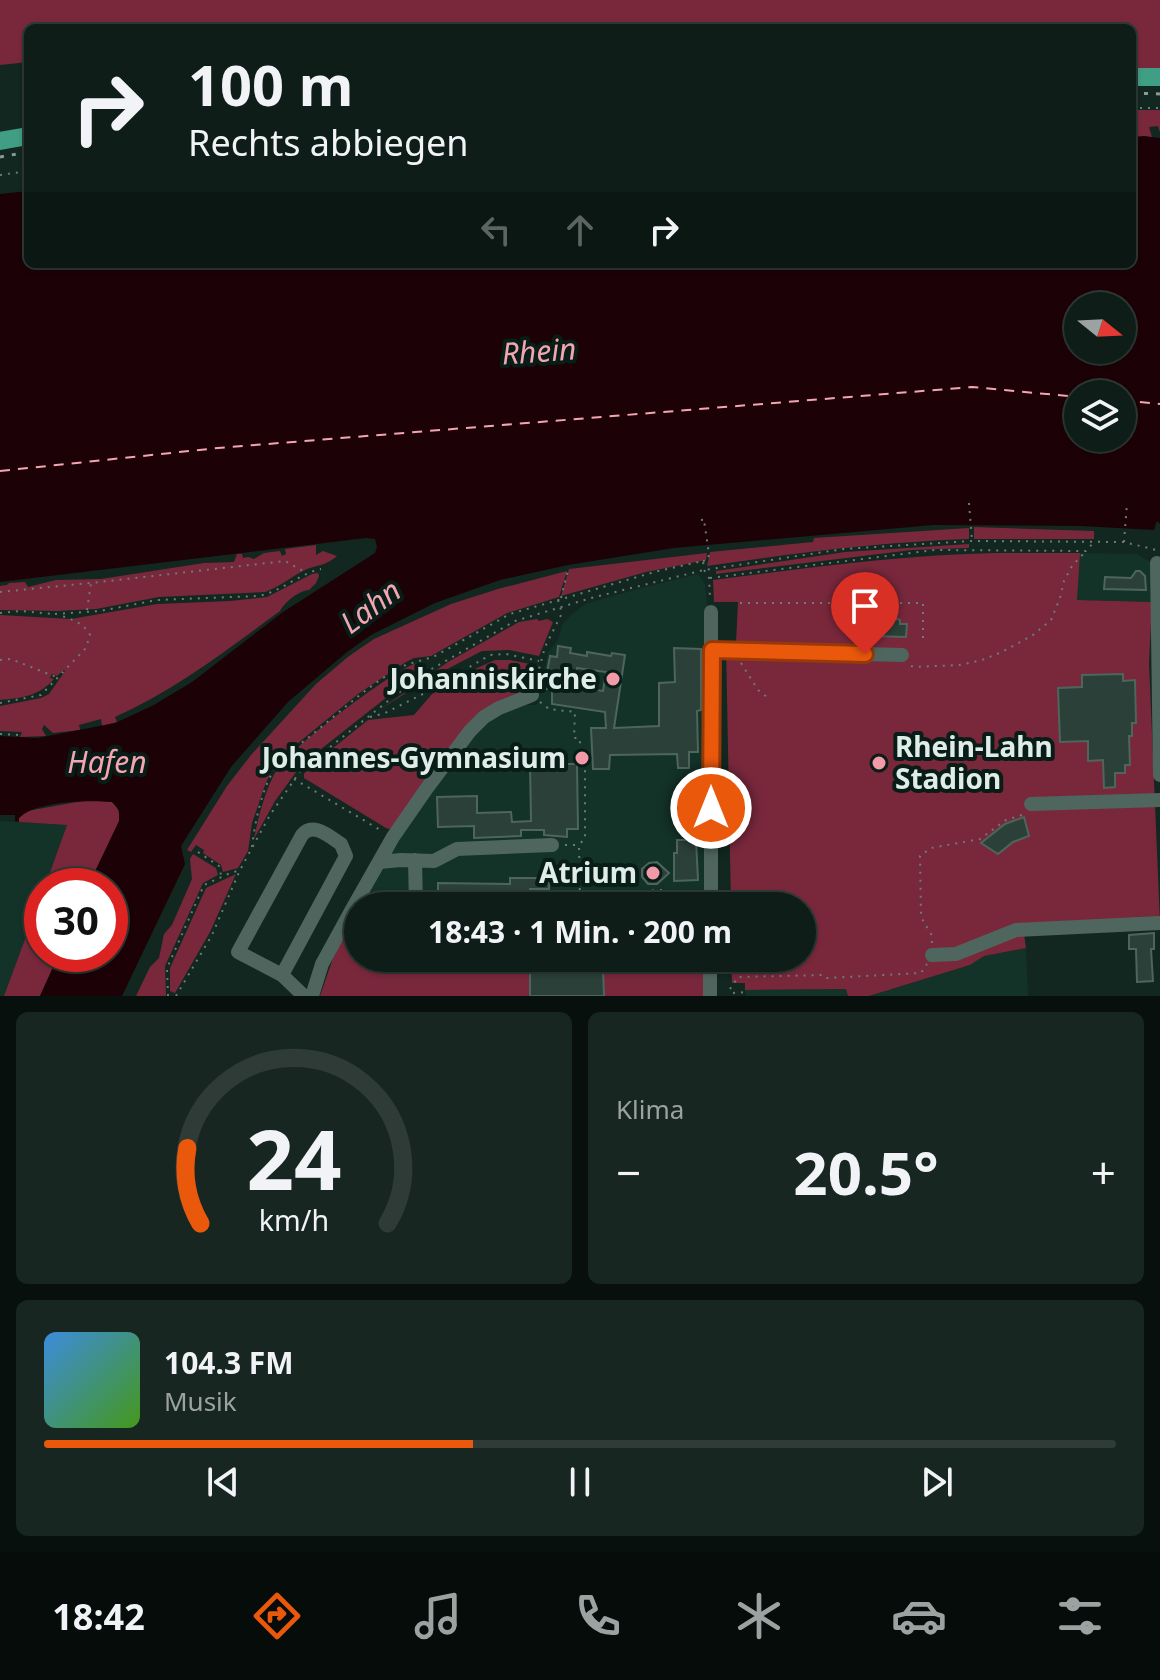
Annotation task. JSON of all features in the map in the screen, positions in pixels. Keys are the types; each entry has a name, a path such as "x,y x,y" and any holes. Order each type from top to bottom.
{"main road":[{"path":"1136,77 1160,77"},
{"path":"0,141 24,137"}],"street":[{"path":"1159,567 1160,775"},
{"path":"711,612 711,892"},
{"path":"712,650 899,655"},
{"path":"312,996 322,964 393,837 427,788 476,724 499,708 532,695"},
{"path":"1031,804 1160,800"},
{"path":"282,975 346,856 341,844 317,829 306,830 302,835 238,952 282,975 304,996"},
{"path":"379,862 434,861 457,849 552,845"},
{"path":"415,860 416,892"},
{"path":"932,955 956,954 1016,930 1160,923"},
{"path":"710,972 710,996"}],"path":[{"path":"1136,108 1160,108"},
{"path":"0,175 24,172"},
{"path":"969,503 972,541"},
{"path":"1124,542 1127,503"},
{"path":"252,850 255,823 276,767 284,757 379,681 405,665 437,655 510,614 658,571 708,560 705,520"},
{"path":"176,996 212,935 240,870 294,779 311,761 421,675 515,621 591,598 704,570 844,549 972,541 1124,542 1159,567"},
{"path":"899,655 906,664 914,667 960,665 1002,652 1033,635 1051,620 1072,566 1094,542"},
{"path":"709,578 934,550 1086,551"},
{"path":"0,592 285,561 306,573"},
{"path":"703,561 709,578 711,612"},
{"path":"0,613 55,614 100,611 157,600 258,596 321,569"},
{"path":"568,570 559,599 562,613 540,661 532,695 549,709 575,712 574,738 579,738 585,767 585,838 579,845 580,892"},
{"path":"86,611 91,583"},
{"path":"865,654 866,602"},
{"path":"740,603 923,603 923,639"},
{"path":"0,703 41,695 86,648 90,635 86,628 55,614"},
{"path":"739,651 749,677 768,698"},
{"path":"366,718 385,713 423,694 490,655 506,654 540,661"},
{"path":"0,660 11,659 57,678"},
{"path":"0,734 20,735"},
{"path":"294,779 393,837"},
{"path":"746,992 732,991 738,977 824,975 827,978 921,973 932,955 931,934 921,917 920,856 931,848 980,839 1006,820 1027,813 1031,804"},
{"path":"553,892 552,845 579,845"},
{"path":"198,852 219,866 222,876"},
{"path":"168,996 169,961 204,885 240,870"},
{"path":"626,892 663,892"}],"shaded area":[{"path":"0,0 1160,0 1160,70 1136,70 1136,24 24,24 24,62 0,65"},
{"path":"1136,110 1160,110 1160,132 1158,126 1149,127 1152,137 1136,137"},
{"path":"974,527 1094,531 1094,539 974,539"},
{"path":"969,528 969,539 838,549 707,566 710,552 813,542 814,538"},
{"path":"969,544 969,548 912,550 716,574 716,571 845,552"},
{"path":"316,545 316,555 323,551 337,556 265,592 159,597 96,609 0,610 0,586 9,583 25,582 28,587 56,580 101,579 204,563 234,562 237,554 254,559 264,553 280,551 282,556 286,554 285,549"},
{"path":"707,553 706,560 646,572 561,596 569,569"},
{"path":"1080,553 1137,554 1152,563 1152,602 1076,600"},
{"path":"1080,553 1077,600 1152,602 1149,663 1160,923 1024,934 1026,948 984,956 970,965 869,996 848,996 846,989 745,990 745,983 732,983 732,972 816,972 816,892 731,892 726,644 736,643 738,602 714,602 713,580 959,554"},
{"path":"567,571 559,597 507,613 431,656 406,662 358,694 281,757 265,785 252,823 248,851 238,868 223,872 221,865 196,845 191,852 187,850 227,786 251,755 316,684 349,656 374,639 451,604"},
{"path":"318,573 316,583 309,590 292,598 280,611 159,695 115,717 117,722 102,726 101,719 79,725 80,730 53,733 44,725 42,729 46,736 20,737 22,732 0,731 0,706 49,694 65,671 57,676 52,674 50,678 54,679 36,693 0,700 0,615 71,619 157,604 267,597"},
{"name":"Johannes-Gymnasium","path":"698,574 705,584 708,612 707,892 369,892 397,839 482,724 520,705 537,705 548,652 558,640 562,625 585,604"},
{"path":"537,619 553,622 539,656 509,650 482,651 424,681 378,711 448,662 519,622"},
{"path":"495,660 530,664 529,682 532,682 529,690 496,706 393,830 304,778 307,769 368,720 414,715 432,694"},
{"path":"417,663 420,671 302,764 275,801 254,839 270,784 286,758 367,693"},
{"path":"88,800 112,802 119,818 97,868 51,868 67,825 19,822 27,811"},
{"path":"0,821 67,825 51,868 24,868 24,942 4,996 0,996"},
{"path":"193,854 216,868 218,875 203,883 165,966 166,996 136,996 150,967 159,958 164,934 172,925 192,879 190,859"},
{"path":"236,874 210,932 175,993 170,991 170,968 206,888"},
{"path":"344,936 344,972 529,972 530,996 320,996"},
{"path":"24,942 24,972 51,972 40,996 4,996"},
{"path":"1026,948 1028,996 869,996 970,965 983,956"},
{"path":"604,972 706,972 705,996 604,996"},
{"path":"847,989 848,996 746,996 745,990"}],"water":[{"path":"1136,137 1160,138 1160,524 1157,521 1154,530 933,525 674,548 568,565 500,580 435,603 371,635 347,652 288,702 231,767 181,846 185,864 122,996 40,996 51,972 128,972 128,868 97,868 119,821 119,810 112,802 77,802 37,808 19,818 19,822 15,821 15,815 0,815 0,736 38,738 115,723 152,706 192,682 283,612 375,553 375,539 0,582 0,194 24,191 24,268 1136,268"}],"building":[{"path":"1136,571 1145,576 1146,590 1104,589 1105,577 1131,578"},
{"path":"891,617 900,620 900,624 907,624 906,637 873,636 873,628 868,628 868,618"},
{"path":"558,646 571,648 570,653 587,656 587,652 625,655 614,728 659,726 659,683 675,682 674,648 701,649 698,752 689,752 689,768 678,768 677,754 610,755 609,769 593,769 591,728 606,728 605,712 552,704 552,689 544,689 550,656 557,657","holes":["577,668 606,672 603,691 574,687"]},
{"path":"1123,674 1123,681 1135,680 1136,723 1132,723 1132,736 1129,736 1130,765 1125,765 1125,773 1115,773 1115,787 1104,788 1103,760 1088,761 1088,741 1060,742 1058,688 1082,687 1082,675"},
{"path":"543,760 565,760 565,764 577,764 578,829 567,829 567,837 544,835 544,830 521,830 521,836 474,838 474,826 438,827 437,797 477,796 477,813 511,812 512,822 531,821 530,765 544,765"},
{"path":"1024,817 1029,836 1013,842 998,854 981,843 1005,824"},
{"path":"677,840 696,840 698,880 674,881"},
{"name":"Atrium","path":"657,862 669,873 657,884 648,884 642,877 642,869 649,863"},
{"path":"510,878 549,878 549,889 530,889 530,892 438,892 438,883 510,884"},
{"path":"1154,933 1154,949 1151,949 1153,981 1137,982 1136,949 1129,949 1129,935"},
{"path":"530,972 603,972 604,996 530,996"}],"ferry route":[{"path":"0,471 218,448 972,387 1064,396"},
{"path":"1136,401 1160,404"}],"railway":[{"path":"1136,93 1160,94"},
{"path":"0,157 24,153"}],"place":[{"name":"Johanniskirche","path":"613,679"},
{"name":"Johannes-Gymnasium","path":"582,758"},
{"name":"Rhein-Lahn Stadion","path":"879,763"},
{"name":"Atrium","path":"653,873"}],"route":[{"path":"711,808 712,650 865,654"}],"water label":[{"name":"Rhein","path":"539,352"},
{"name":"Lahn","path":"371,607"},
{"name":"Hafen","path":"107,763"}]}
